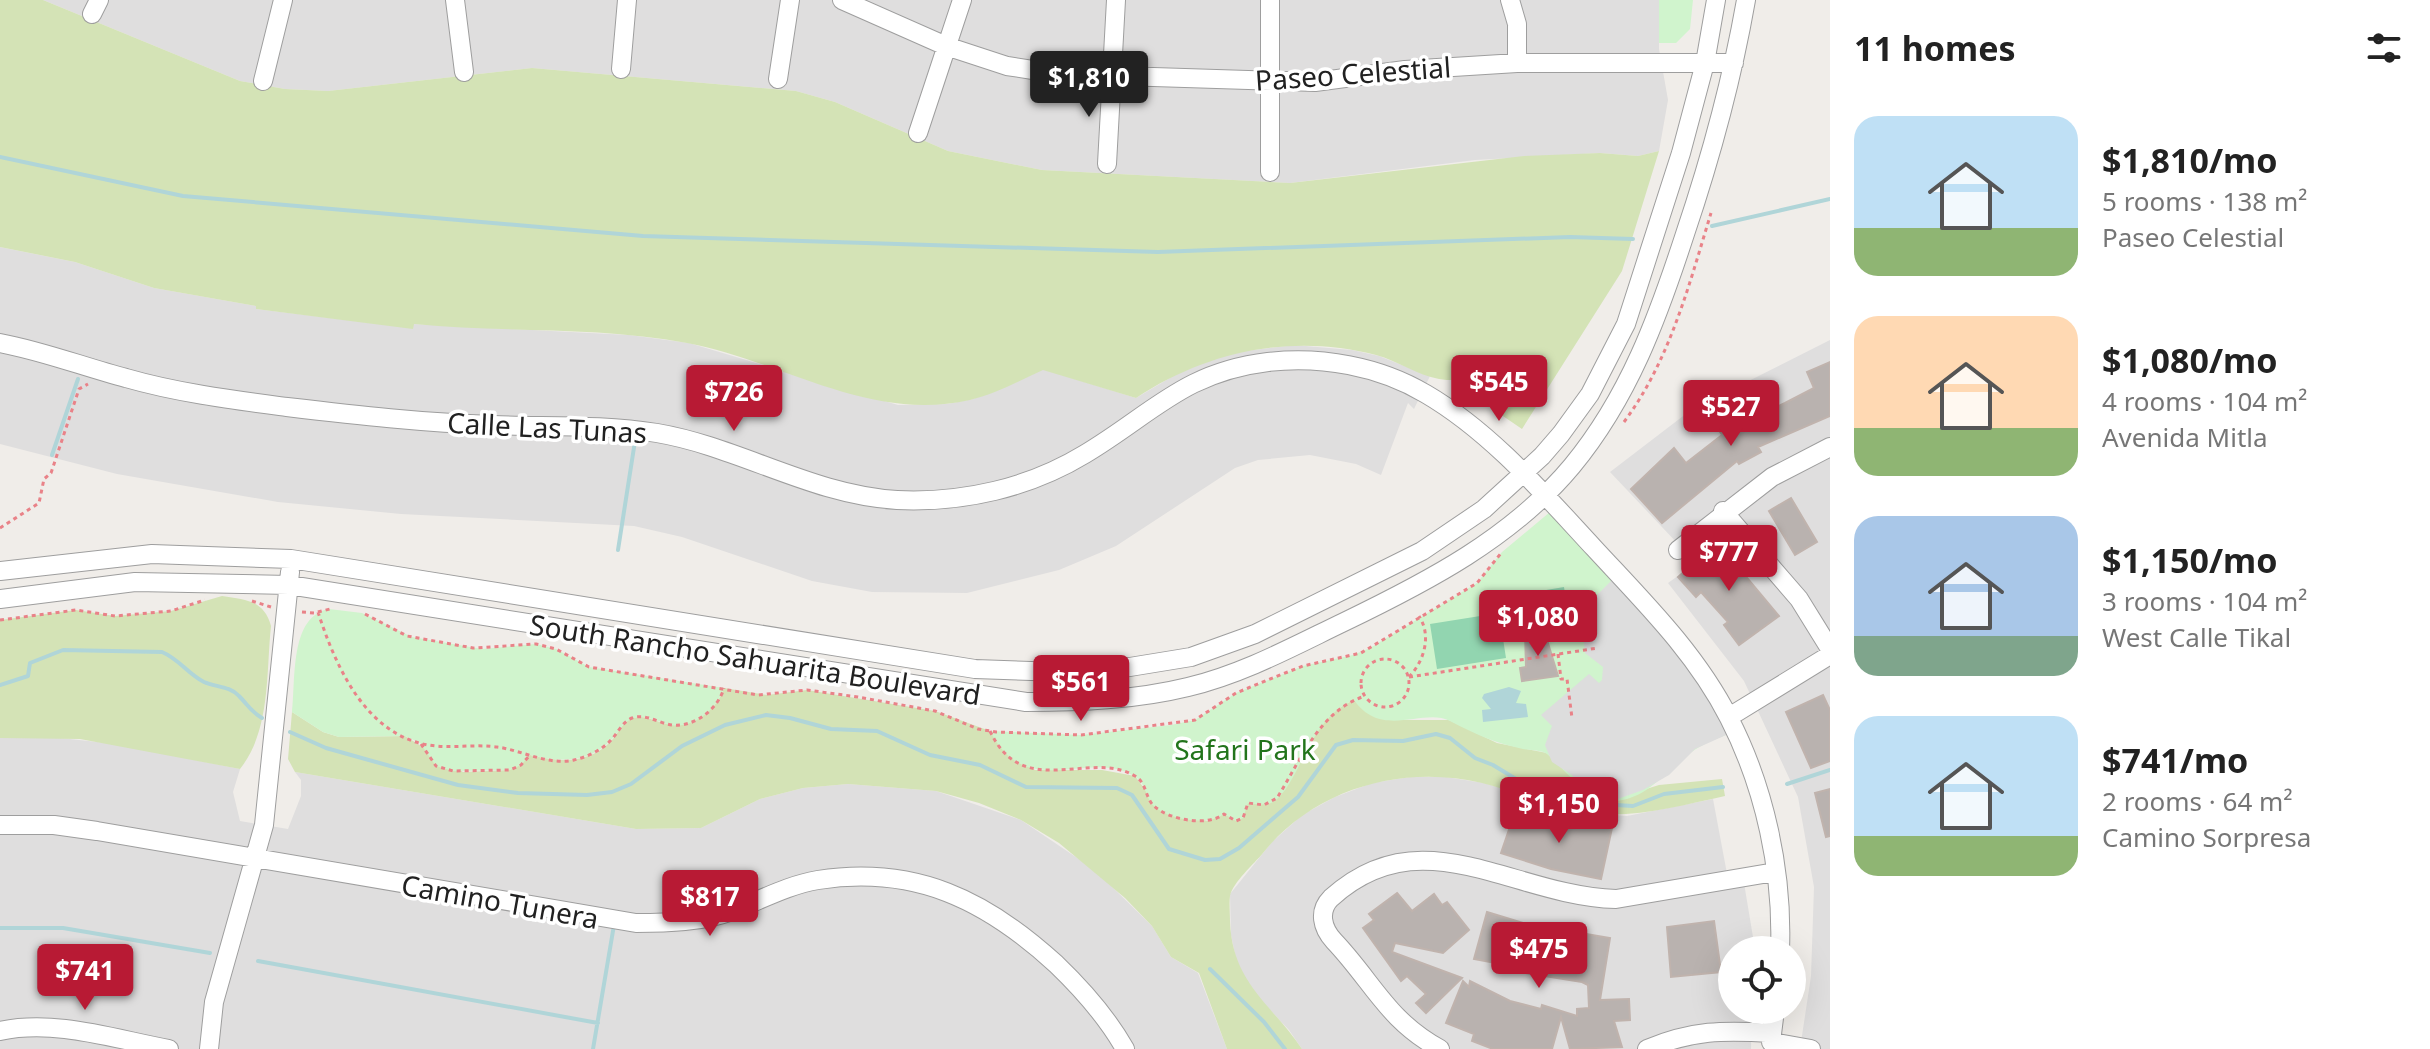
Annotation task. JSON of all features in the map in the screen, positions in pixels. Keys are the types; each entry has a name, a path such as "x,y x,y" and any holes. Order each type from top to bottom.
{"street":[{"path":"263,81 283,0"},
{"path":"455,0 464,72"},
{"path":"621,69 627,0"},
{"path":"778,79 790,0"},
{"name":"Paseo Celestial","path":"842,0 946,46 1007,66 1058,74 1271,83 1315,82 1405,70 1517,63 1734,63"},
{"path":"918,133 962,0"},
{"path":"1107,164 1116,0"},
{"path":"1270,0 1270,172"},
{"path":"1510,0 1517,24 1517,63"},
{"name":"South Rancho Sahuarita Boulevard","path":"0,571 152,554 291,559 975,669 1093,673 1191,657 1267,628 1422,551 1484,509 1524,474 1575,415 1616,346 1667,201 1705,63 1716,0"},
{"name":"South Rancho Sahuarita Boulevard","path":"0,599 135,582 289,585 997,698 1078,702 1189,687 1274,656 1461,561 1544,494 1571,467 1609,415 1641,357 1692,214 1734,63 1746,0"},
{"name":"Calle Las Tunas","path":"0,343 181,390 284,407 428,421 635,430 693,441 828,488 874,497 917,500 948,499 1002,489 1057,470 1102,444 1159,401 1213,375 1274,361 1318,362 1366,369 1423,392 1454,413 1524,474 1689,655 1729,717 1753,773 1768,826 1779,936"},
{"path":"1678,550 1723,511 1772,477 1830,447"},
{"path":"1723,511 1799,599 1830,652 1729,717"},
{"path":"209,1049 214,1002 255,860 269,788 291,559"},
{"name":"Camino Tunera","path":"0,825 54,825 636,923 705,918 819,880 877,877 928,885 972,901 1014,928 1089,998 1125,1049"},
{"path":"1440,1049 1418,1037 1382,1005 1322,922 1324,905 1347,884 1391,861 1416,859 1466,865 1532,886 1605,898 1775,872"},
{"path":"0,1031 19,1027 55,1028 89,1042 169,1049"},
{"path":"1647,1049 1677,1036 1714,1030 1811,1049"}],"path":[{"path":"1616,433 1642,398 1680,317 1715,199"},
{"path":"0,528 39,503 44,479 51,473 79,389 109,373"},
{"path":"356,612 412,637 482,649 536,644 556,649 589,667 758,695 807,690 858,697 935,711 990,731 1081,735 1195,720 1236,693 1262,682 1303,666 1361,653 1477,583 1508,547"},
{"path":"0,620 76,610 115,616 171,611 209,599"},
{"path":"245,600 287,609 342,610"},
{"path":"318,611 330,651 357,697 387,725 420,743 494,746 564,762 583,757 604,746 626,721 637,717 683,724 712,709 724,688"},
{"path":"1409,677 1401,665 1378,660 1362,676 1365,696 1378,706 1395,706 1407,695 1409,677 1418,665 1425,645 1425,628 1419,616"},
{"path":"1409,677 1598,648"},
{"path":"1558,654 1561,679 1567,679 1572,718"},
{"path":"990,731 1008,755 1035,770 1126,773 1140,780 1151,803 1161,811 1208,821 1224,814 1236,821 1243,818 1248,803 1264,805 1277,798 1325,722 1346,703 1365,696"},
{"path":"420,743 436,766 453,771 510,770 521,765 530,755"}],"shaded area":[{"path":"43,0 1659,0 1659,49 1668,100 1659,151 1638,156 1600,153 1475,160 1290,183 1042,170 948,151 835,102 796,91 532,68 328,91 285,89 240,81"},
{"path":"0,247 75,262 154,288 256,306 256,309 413,328 413,324 629,335 689,343 898,405 947,404 973,399 1043,369 1136,398 1185,369 1210,360 1237,352 1294,345 1352,350 1379,356 1430,376 1414,409 1408,403 1381,475 1356,464 1310,455 1258,460 1235,468 1116,546 1059,570 967,593 872,592 812,581 682,537 634,526 401,514 278,502 117,474 0,444"},
{"path":"1830,340 1830,1049 1800,1049 1811,976 1814,887 1798,797 1744,681 1668,583 1696,563 1610,472 1691,410"},
{"path":"1618,574 1735,731 1695,749 1669,775 1643,790 1612,801 1590,795 1572,775 1552,762 1545,745 1552,726 1541,715 1589,674 1599,683 1602,680 1603,667 1585,653 1582,621 1597,595"},
{"path":"42,736 116,744 240,769 233,792 240,821 288,829 301,796 301,780 295,772 636,829 701,828 760,799 803,788 848,784 936,791 1021,820 1095,870 1152,926 1171,957 1198,973 1227,1049 0,1049 0,738"},
{"path":"1410,777 1446,777 1484,783 1586,813 1627,816 1713,799 1728,879 1743,877 1753,936 1718,936 1718,1024 1752,1024 1751,1049 1302,1049 1289,1030 1253,992 1237,964 1231,935 1230,894 1272,842 1302,815 1335,797 1372,783"}],"green space":[{"path":"0,0 43,0 240,81 285,89 328,91 532,68 796,91 835,102 948,151 1042,170 1290,183 1524,156 1600,153 1638,156 1659,151 1622,271 1522,429 1497,412 1470,381 1439,379 1376,355 1313,346 1251,351 1221,358 1192,368 1136,398 1043,370 970,400 933,405 897,403 861,397 687,343 585,332 414,324 413,329 256,309 256,306 154,288 75,262 0,247"},
{"path":"1659,0 1693,0 1690,29 1676,43 1659,43"},
{"name":"Safari Park","path":"1556,507 1735,731 1696,749 1649,788 1627,799 1615,801 1595,796 1542,752 1494,741 1439,718 1390,721 1377,718 1365,712 1354,700 1326,721 1282,793 1270,803 1248,803 1243,818 1236,821 1224,814 1208,820 1189,820 1169,815 1151,803 1138,779 1116,769 1040,769 1022,764 1005,752 990,731 1081,735 1195,720 1236,693 1303,666 1370,648 1477,583 1502,552"},
{"path":"1564,587 1569,620 1517,628 1511,596"},
{"path":"222,596 246,600 259,606 271,626 262,719 250,754 240,769 80,739 0,738 0,620 76,610 115,616 171,611"},
{"path":"329,609 362,613 412,637 482,649 536,644 556,649 589,667 724,688 716,703 696,721 671,725 648,718 630,719 603,747 584,757 563,760 530,755 521,765 510,770 453,771 436,766 420,743 405,736 339,737 323,732 292,712 301,636 316,614"},
{"path":"1499,613 1506,658 1437,669 1430,624"},
{"path":"724,688 767,695 807,690 935,711 990,731 1008,754 1035,770 1102,770 1135,776 1161,811 1208,821 1248,803 1277,798 1318,729 1341,707 1354,700 1390,720 1449,720 1497,743 1547,753 1643,790 1659,785 1722,779 1725,796 1656,810 1622,814 1587,813 1560,808 1482,783 1422,777 1362,786 1334,797 1284,831 1239,879 1230,896 1232,942 1245,977 1302,1049 1227,1049 1199,973 1171,957 1152,926 1125,898 1059,843 1021,820 979,803 936,791 848,784 803,788 760,799 701,828 636,829 295,772 288,759 292,712 323,732 339,737 405,736 463,772 510,770 530,755 573,760 603,748 633,718 643,717 670,724 696,719 716,704"}],"water":[{"path":"1509,687 1521,691 1516,703 1526,704 1528,717 1483,722 1482,710 1491,709 1482,698 1484,694"}],"building":[{"path":"1830,362 1830,416 1758,447 1761,452 1739,464 1737,461 1662,523 1631,489 1674,448 1686,463 1722,435 1712,419 1735,406 1744,423 1814,388 1807,372"},
{"path":"1791,498 1817,542 1795,555 1769,511"},
{"path":"1717,542 1779,616 1739,645 1724,625 1728,622 1701,592 1696,597 1678,577"},
{"path":"1544,630 1558,676 1522,681 1520,668 1526,667 1525,632"},
{"path":"1823,695 1830,710 1830,761 1811,768 1786,712"},
{"path":"1830,789 1830,836 1826,837 1815,793"},
{"path":"1514,815 1563,826 1565,819 1612,828 1601,879 1551,869 1501,853"},
{"path":"1397,893 1412,911 1434,894 1442,905 1447,902 1469,930 1443,953 1395,943 1392,952 1462,978 1426,1013 1416,1003 1426,994 1407,976 1401,981 1363,928 1374,920 1369,914"},
{"path":"1487,912 1523,923 1610,938 1600,1000 1629,999 1630,1020 1614,1021 1622,1047 1570,1049 1561,1017 1552,1049 1493,1049 1472,1041 1474,1034 1446,1023 1463,981 1469,987 1470,981 1510,1001 1541,1009 1542,1005 1577,1016 1577,1009 1589,1008 1588,985 1582,982 1500,969 1501,964 1474,959"},
{"path":"1714,921 1718,972 1671,977 1667,927"}],"waterway":[{"path":"0,157 183,196 643,236 1158,252 1570,237 1633,239"},
{"path":"1712,226 1830,199"},
{"path":"52,455 78,379"},
{"path":"618,550 635,441"},
{"path":"0,685 28,676 30,663 63,650 162,652 204,682 235,693 262,718"},
{"path":"290,732 326,748 458,785 518,793 587,795 612,792 631,784 682,746 725,725 766,715 790,718 831,729 877,731 930,755 980,765 1026,787 1117,788 1132,795 1169,849 1205,860 1220,859 1239,848 1298,797 1336,745 1353,740 1403,741 1436,734 1450,738 1475,758 1493,765 1544,796 1563,802 1633,806 1664,794 1723,787"},
{"path":"1787,784 1830,770"},
{"path":"593,1049 614,925"},
{"path":"0,928 63,928 210,953"},
{"path":"258,961 598,1023"},
{"path":"1210,969 1264,1022 1285,1049"}]}
